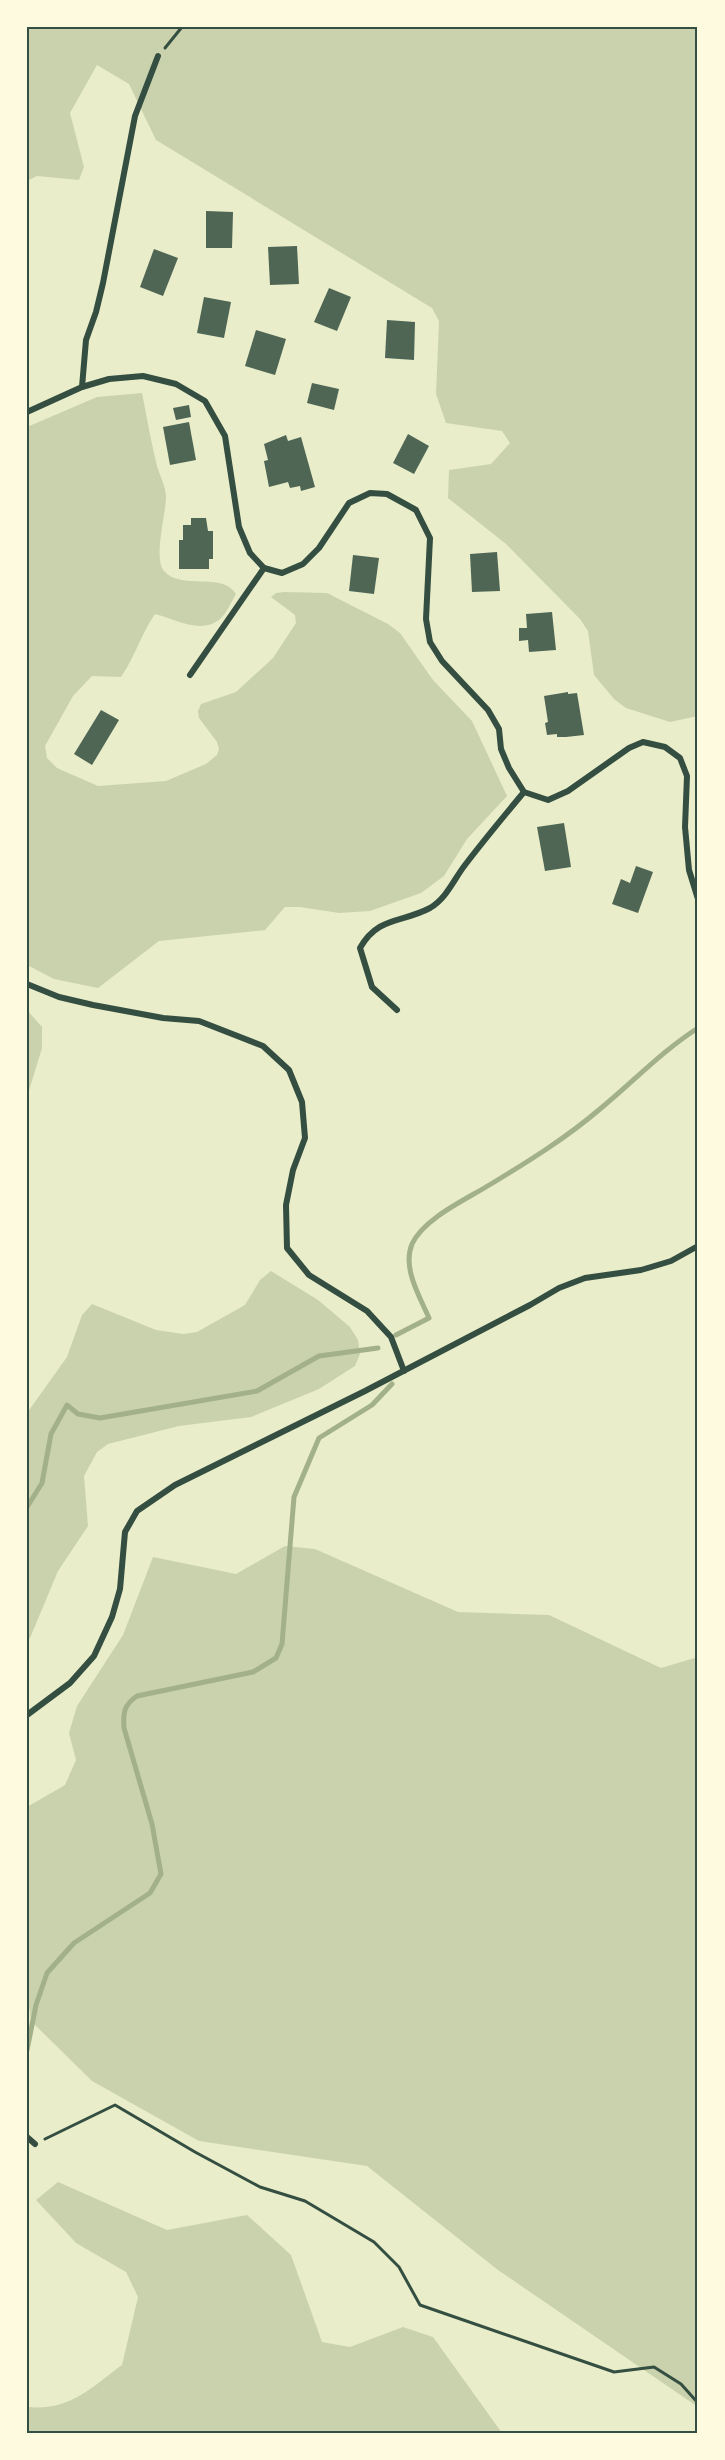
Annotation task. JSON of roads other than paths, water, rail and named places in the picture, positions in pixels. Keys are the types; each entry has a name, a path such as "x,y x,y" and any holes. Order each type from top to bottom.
{"street":[{"path":"82,387 86,340 103,283 135,116 158,56"},
{"path":"27,412 82,387 109,379 143,376 176,384 205,401 225,436 239,527 250,553 264,568 282,573 303,564 319,548 349,503 370,493 387,494 417,510 430,538 426,619 430,642 442,661 488,710 499,729 501,749 509,768 524,792 548,800 568,791 629,748 643,742 665,747 680,758 687,776 685,827 689,870 698,898"},
{"path":"190,675 264,568"},
{"path":"397,1010 372,987 360,948 366,937 374,928 430,907 445,895 464,866 524,792"},
{"path":"27,984 59,997 93,1005 164,1018 199,1021 263,1046 290,1070 302,1102 305,1138 293,1170 286,1205 287,1248 309,1275 367,1311 391,1337 404,1371"},
{"path":"27,1715 70,1683 94,1656 112,1617 120,1589 125,1532 137,1511 175,1485 404,1371 559,1288 585,1278 640,1270 672,1261 698,1246"},
{"path":"27,2137 35,2144"}],"waterway":[{"path":"396,1335 429,1318 413,1282 409,1263 412,1244 426,1226 447,1210 519,1167 574,1130 698,1028"},
{"path":"27,1507 42,1483 51,1434 67,1405 78,1414 100,1418 257,1391 319,1356 378,1348"},
{"path":"27,2050 36,2005 47,1973 74,1943 150,1893 161,1874 152,1824 124,1728 124,1713 127,1706 137,1696 253,1672 276,1658 282,1644 294,1497 319,1438 372,1405 392,1384"}]}
